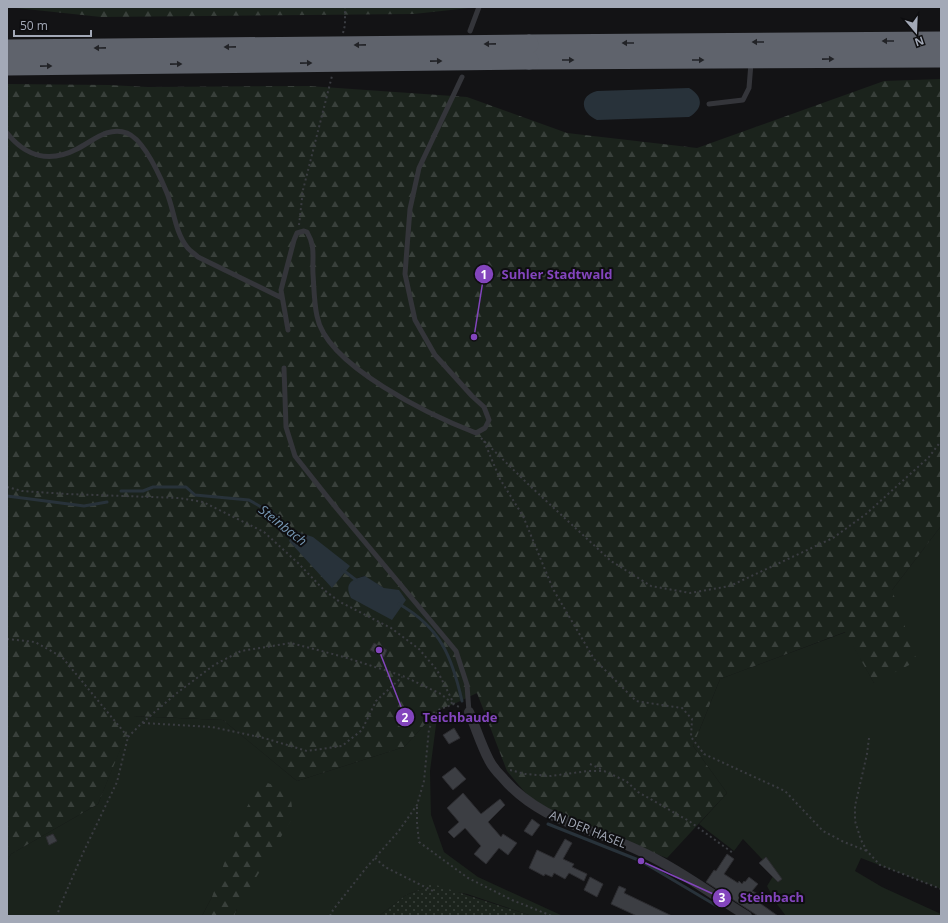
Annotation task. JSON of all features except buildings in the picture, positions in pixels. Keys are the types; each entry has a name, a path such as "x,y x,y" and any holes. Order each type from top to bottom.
{"highway":[{"path":"7,66 941,41"},
{"path":"7,49 529,52 751,60 941,58"}],"street":[{"name":"AN DER HASEL","path":"469,712 489,761 511,788 528,801 552,816 631,846 649,855 702,887 743,915"}],"lane":[{"path":"470,31 479,7"},
{"path":"709,104 742,100 749,88 751,60"},
{"path":"288,330 281,290 297,233 300,231 308,232 313,246 313,274 317,317 324,335 336,350 374,381 399,397 476,433 485,428 489,420 484,407 472,396 436,355 416,320 405,274 410,209 419,168 462,77"},
{"path":"7,133 31,153 44,157 60,156 109,132 119,131 128,134 141,145 167,193 180,234 187,247 198,257 282,298"},
{"path":"284,368 286,427 295,456 333,504 456,651 468,685 469,712"}],"path":[{"path":"343,33 345,25 345,7"},
{"path":"294,240 299,223 303,190 334,70"},
{"path":"476,433 529,485 611,561 651,586 690,593 730,586 833,538 866,514 929,457 941,441"},
{"path":"484,441 500,479 523,516 553,589 594,659 636,701 682,708 692,719 691,737 704,754 785,791 822,831 867,851"},
{"path":"7,488 22,491 185,499 203,502 264,532 298,563 324,590 340,602 391,628 419,649 438,670 454,704"},
{"path":"7,639 35,642 62,657 128,737"},
{"path":"57,916 83,853 117,782 128,737 177,693 214,665 241,651 291,643 344,657 403,676 441,694 454,704 469,712"},
{"path":"142,723 212,727 264,738 306,751 342,746 362,730 376,701 403,676"},
{"path":"454,704 438,710 429,729 424,781 417,805 419,842 468,878 512,900 552,916"},
{"path":"869,738 867,754 855,806 855,821 861,840 867,851 880,865 941,889"},
{"path":"590,764 626,781 638,792 689,821 733,853"},
{"path":"493,766 525,774 551,776 588,771 604,771"},
{"path":"330,916 333,910 375,858 398,832 417,805"},
{"path":"375,858 385,867 433,890"}],"green space":[{"path":"7,7 478,7 414,14 101,17"},
{"path":"941,79 941,526 892,590 917,661 874,683 845,632 720,679 693,746 727,793 667,858 564,818 528,796 507,771 477,693 438,710 404,747 297,781 223,720 134,716 98,804 11,854 7,861 7,84 148,87 309,86 467,97 567,133 697,148 884,81","holes":["364,576 384,588 354,579"]},
{"path":"941,526 941,889 861,858 855,871 882,887 941,914 941,916 786,916 776,903 767,886 775,873 743,839 734,851 699,824 727,793 693,746 720,679 846,632 874,683 892,590"},
{"path":"438,710 430,771 431,815 444,852 478,877 563,916 532,916 467,894 427,887 406,895 379,916 234,916 237,909 212,897 202,916 7,916 7,861 11,854 98,804 133,716 223,720 297,781 404,747"},
{"path":"261,781 290,790 293,817 234,916 202,916 212,897 239,822"},
{"path":"430,883 532,916 379,916 406,895 427,887"}],"shaded area":[{"path":"689,88 694,91 700,102 697,110 689,117 597,120 588,113 584,105 584,101 587,97 591,93 597,91"},
{"path":"295,531 313,537 350,566 332,588 289,541"},
{"path":"365,576 384,588 399,590 406,600 392,620 351,598 348,589 350,583"}],"waterway":[{"name":"Steinbach","path":"121,491 143,491 153,487 186,487 195,495 249,500 275,515 297,536"},
{"name":"Steinbach","path":"7,496 84,506 107,502"},
{"path":"343,570 356,580"},
{"name":"Steinbach","path":"399,604 413,613 435,634 449,657 462,701"},
{"name":"Steinbach","path":"548,824 641,861 717,906"}],"place":[{"name":"Suhler Stadtwald","path":"474,337"},
{"name":"Teichbaude","path":"379,650"},
{"name":"Steinbach","path":"641,861"}]}
